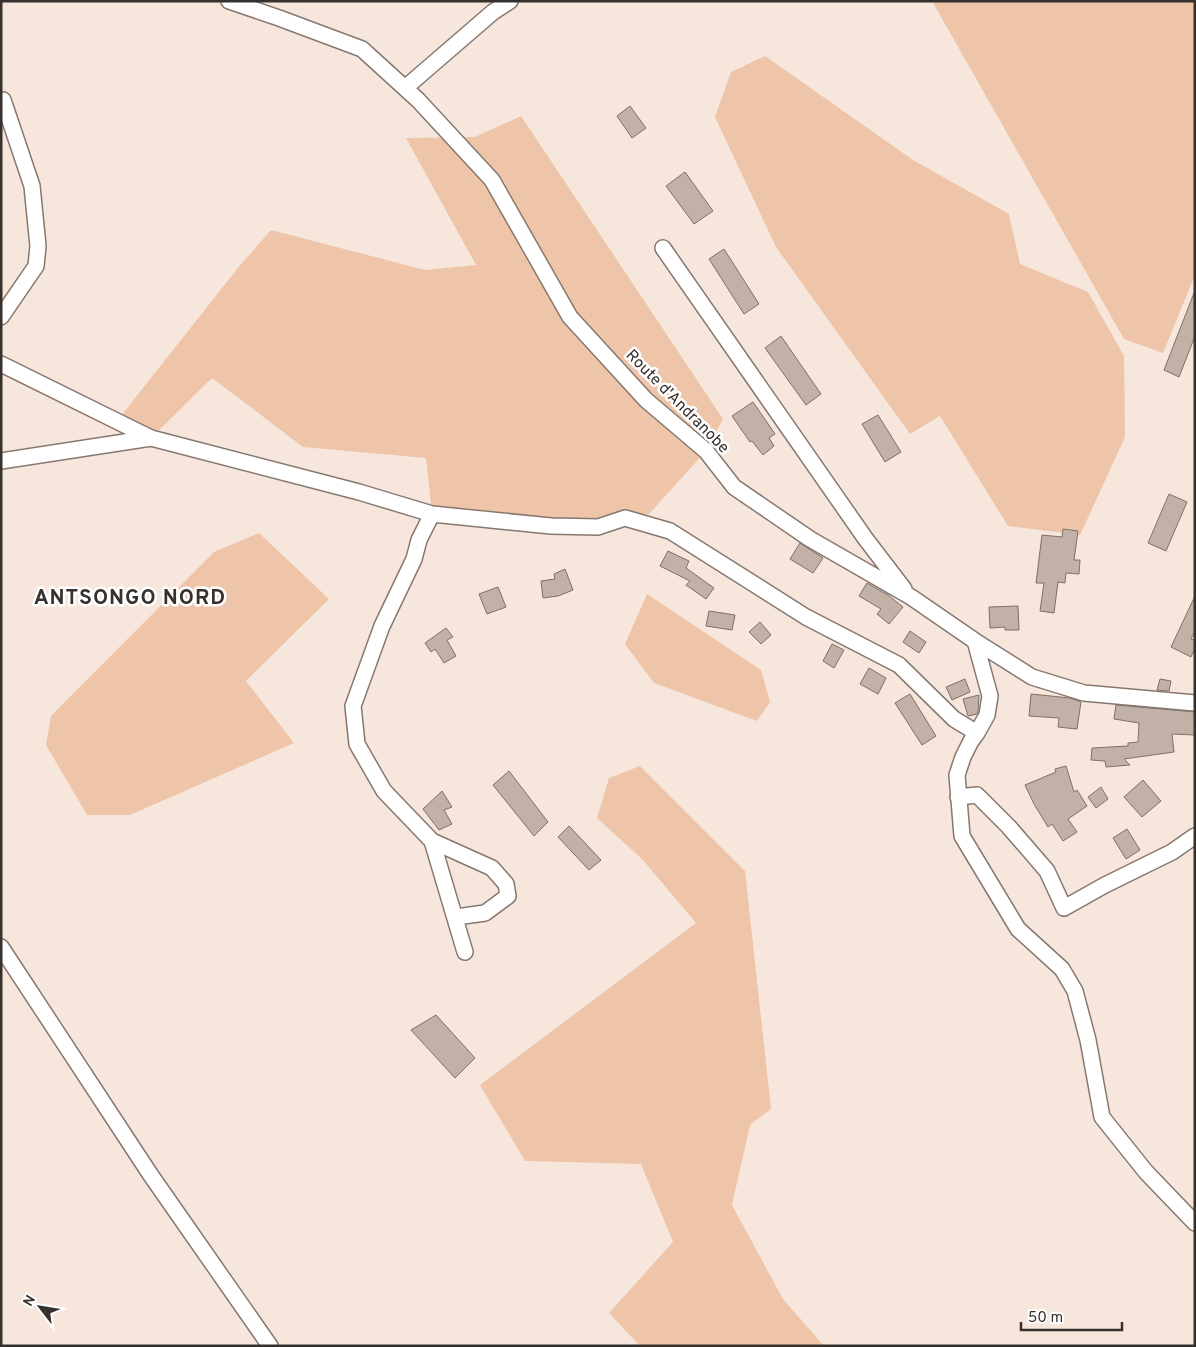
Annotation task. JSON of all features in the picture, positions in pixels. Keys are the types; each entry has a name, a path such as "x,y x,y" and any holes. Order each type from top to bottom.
{"street":[{"name":"Route d'Andranobe","path":"228,1 362,49 418,100 492,180 570,317 646,400 706,451 734,488 810,539 911,597 1032,677 1084,693 1195,703"},
{"path":"405,88 493,12 510,1"},
{"path":"1,317 36,266 38,246 32,186 2,100"},
{"path":"663,248 865,538 911,597"},
{"path":"1,364 151,438 359,492 432,514 551,526 598,526 625,518 670,531 806,617 899,666 954,718 977,733"},
{"path":"1,461 151,438"},
{"path":"432,514 419,540 414,558 382,626 353,706 357,744 384,791 432,841 492,868 506,884 508,896 484,913 456,917"},
{"path":"975,641 990,696 987,715 971,741 957,775 962,836 1018,929 1062,969 1075,991 1088,1040 1102,1117 1146,1172 1195,1223"},
{"path":"958,797 977,794 1009,827 1047,871 1064,908 1105,884 1172,852 1195,836"},
{"path":"432,841 465,952"},
{"path":"1,947 150,1174 270,1346"}],"shaded area":[{"path":"932,1 1195,1 1195,275 1163,353 1124,339"},
{"path":"765,56 913,160 1009,214 1020,264 1088,292 1124,356 1125,437 1080,535 1008,526 940,416 910,434 776,247 715,117 731,72"},
{"path":"521,116 723,419 706,451 649,514 625,518 598,527 432,514 426,458 303,447 212,378 151,438 117,421 237,269 271,230 425,270 476,265 406,138 475,137"},
{"path":"259,533 329,599 246,681 294,743 130,815 87,815 46,745 51,716 214,552"},
{"path":"647,594 761,670 770,702 757,721 654,683 625,644"},
{"path":"640,766 745,871 771,1109 750,1125 732,1205 783,1299 824,1346 640,1346 609,1313 673,1242 641,1164 525,1161 480,1085 696,923 643,860 597,818 609,778"}],"building":[{"path":"630,106 646,128 632,138 617,116"},
{"path":"685,172 713,211 694,224 666,186"},
{"path":"724,249 759,304 744,314 709,259"},
{"path":"1194,293 1195,336 1179,377 1164,370"},
{"path":"781,336 821,394 806,405 765,348"},
{"path":"753,402 775,434 769,438 774,446 763,455 752,441 750,442 732,416"},
{"path":"878,415 901,452 885,462 862,424"},
{"path":"1169,494 1187,502 1166,551 1148,543"},
{"path":"1063,529 1078,531 1074,560 1080,560 1079,574 1066,573 1065,583 1058,582 1054,613 1040,611 1044,583 1036,583 1042,535 1062,537"},
{"path":"800,543 823,558 813,573 790,559"},
{"path":"668,551 689,561 686,568 714,588 706,599 686,585 690,581 660,566"},
{"path":"565,569 573,590 558,596 543,598 541,581 555,579 554,574"},
{"path":"867,583 888,595 903,607 889,624 877,614 881,609 859,596"},
{"path":"498,587 506,607 487,614 479,594"},
{"path":"1195,596 1195,631 1191,639 1195,640 1195,648 1191,657 1171,647"},
{"path":"1018,606 1019,630 1005,630 1005,627 990,628 989,607"},
{"path":"709,611 735,615 732,630 706,626"},
{"path":"760,622 771,635 761,644 749,632"},
{"path":"446,628 453,637 447,640 456,656 444,663 435,649 431,652 425,643"},
{"path":"910,631 926,642 919,653 903,642"},
{"path":"832,644 844,650 834,668 823,661"},
{"path":"869,668 886,678 878,694 860,684"},
{"path":"965,679 970,692 952,700 946,687"},
{"path":"1160,679 1171,681 1169,691 1157,690"},
{"path":"910,694 936,736 922,745 895,703"},
{"path":"1031,694 1070,698 1081,702 1077,729 1058,727 1059,718 1029,716"},
{"path":"979,695 977,714 968,716 963,699"},
{"path":"1116,705 1195,712 1195,735 1172,734 1174,752 1124,759 1130,765 1106,767 1105,761 1091,760 1092,748 1128,746 1128,743 1138,742 1139,723 1114,719"},
{"path":"1066,766 1074,792 1077,790 1087,806 1068,819 1077,832 1063,841 1052,824 1048,827 1025,785 1056,772 1055,769"},
{"path":"509,771 548,822 534,836 493,785"},
{"path":"1143,780 1161,801 1142,817 1124,797"},
{"path":"1101,787 1108,799 1096,808 1088,797"},
{"path":"442,791 452,807 444,810 452,824 439,830 423,809"},
{"path":"569,826 601,860 589,870 558,837"},
{"path":"1127,829 1140,850 1126,859 1113,838"},
{"path":"436,1015 475,1058 455,1078 411,1030"}],"district":[{"name":"ANTSONGO NORD","path":"130,598"}]}
